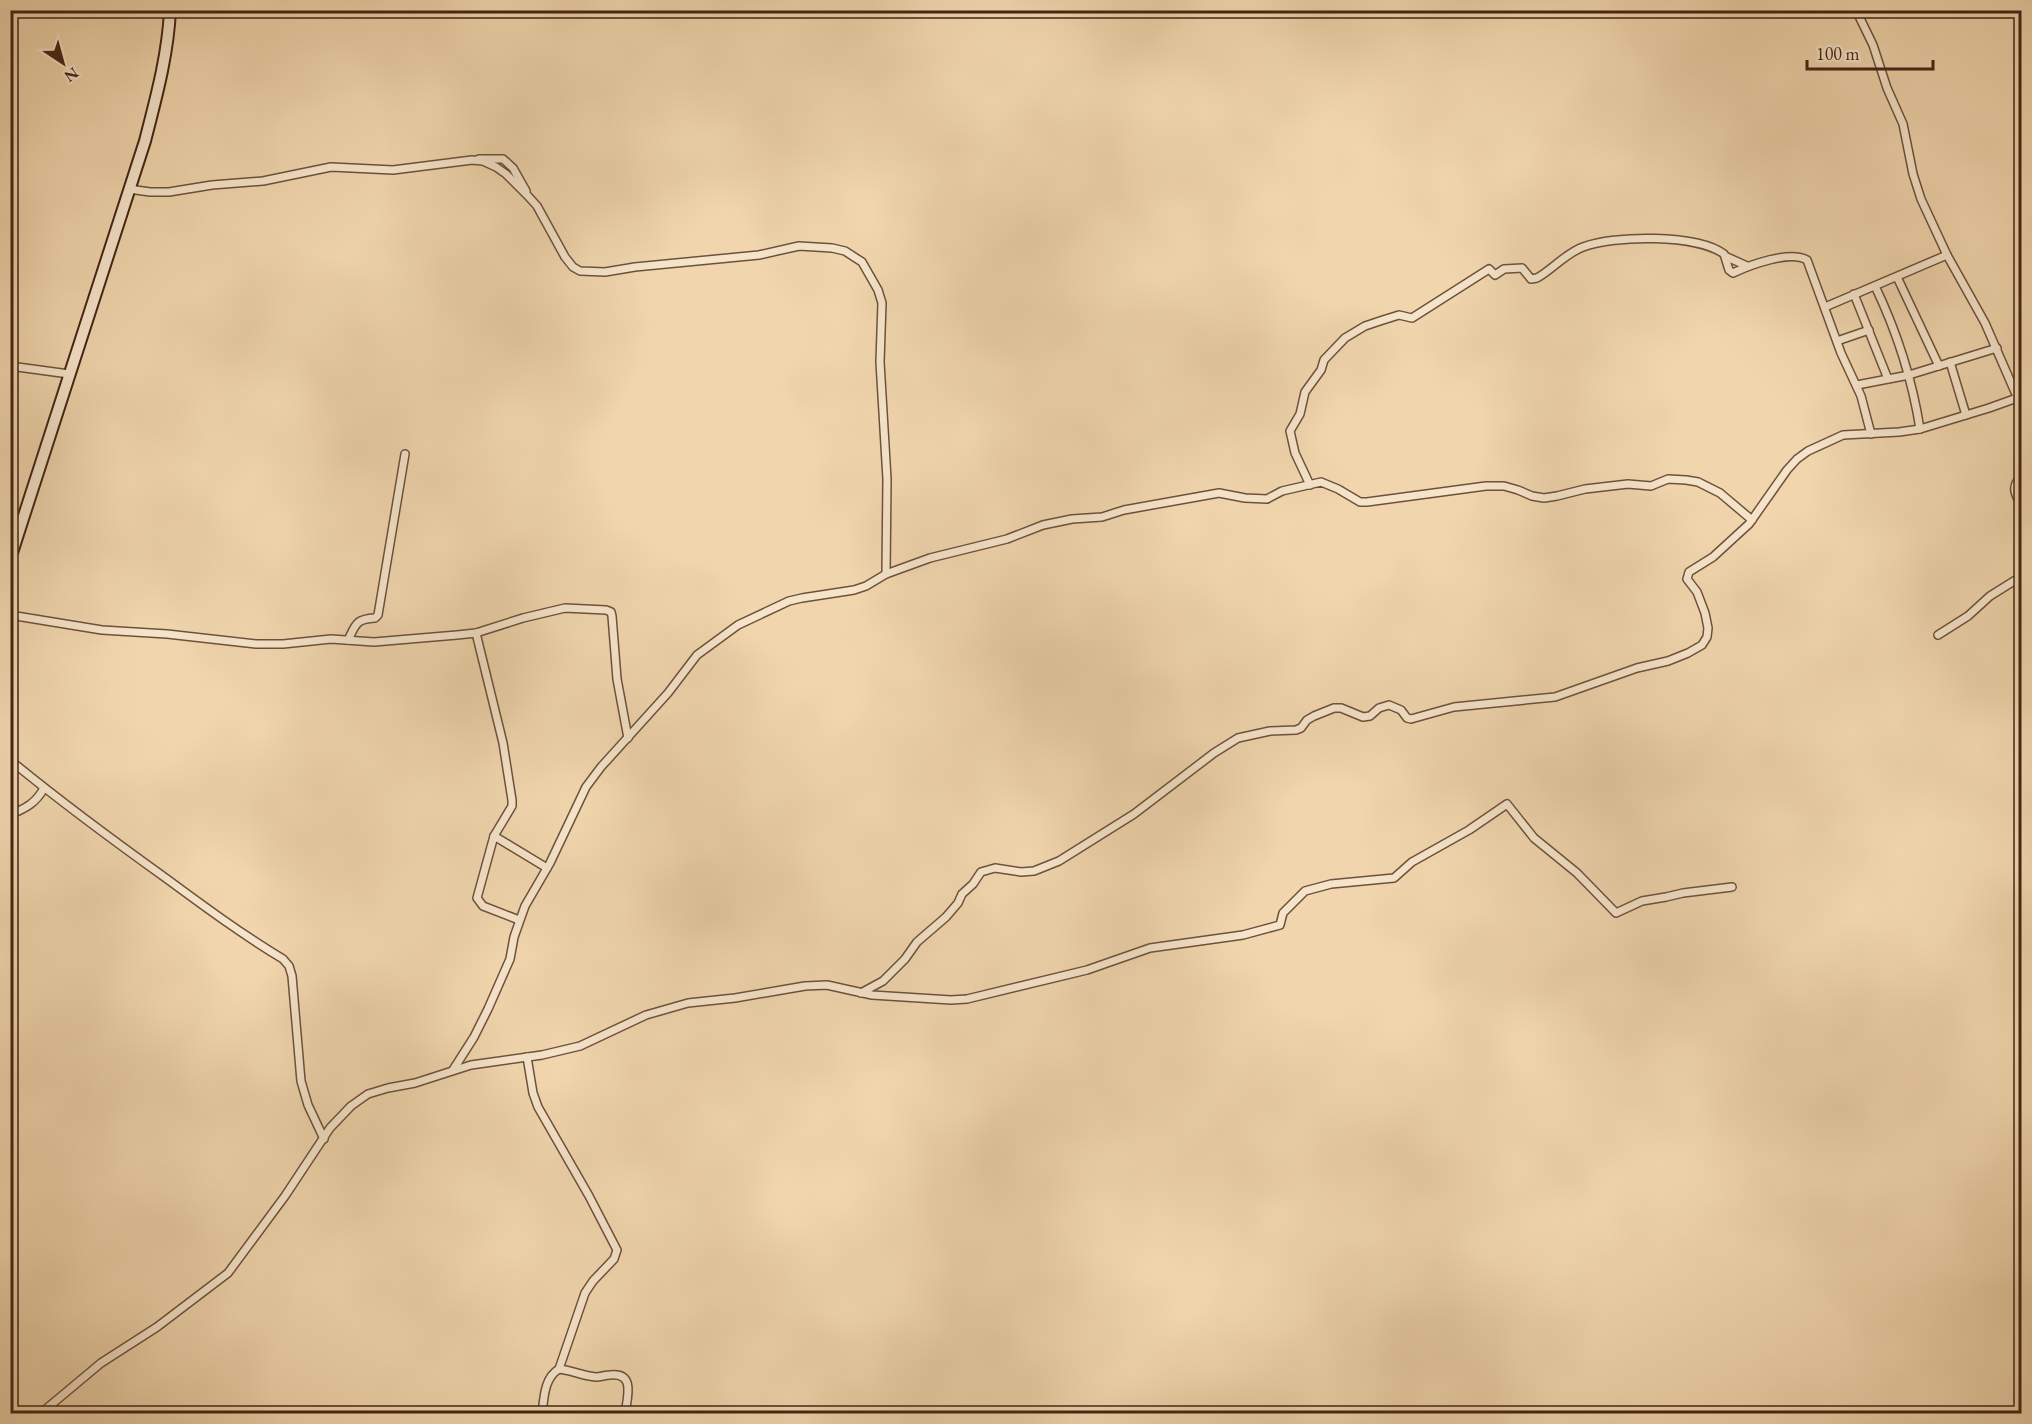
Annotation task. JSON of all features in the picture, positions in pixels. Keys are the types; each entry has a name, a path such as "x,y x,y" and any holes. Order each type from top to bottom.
{"street":[{"path":"10,559 158,92 169,32 170,10"},
{"path":"1856,10 1874,45 1887,88 1903,124 1913,174 1921,199 1947,255 1985,323 2022,408"},
{"path":"129,189 169,192 274,179 331,167 393,171 488,158 502,159 513,168 565,257 573,267 580,271 604,272 759,255 799,246 845,251 862,262 878,290 882,303 880,362 887,479 886,574"},
{"path":"1310,485 1295,453 1290,431 1300,414 1305,392 1321,370 1324,360 1349,335 1365,326 1399,315 1412,318 1489,269 1495,275 1504,269 1522,268 1528,277 1537,278 1576,250 1599,243 1658,237 1696,241 1721,251 1727,257 1748,266"},
{"path":"1825,307 1947,255"},
{"path":"1727,257 1731,272 1762,261 1804,258 1809,264 1848,369 1857,385 1871,434"},
{"path":"1897,277 1939,366"},
{"path":"1875,286 1896,334 1909,375 1920,429"},
{"path":"1854,294 1888,379"},
{"path":"1837,340 1869,330"},
{"path":"1857,385 1909,375 1996,348"},
{"path":"1950,362 1966,415"},
{"path":"10,366 69,374"},
{"path":"860,993 883,981 905,959 917,942 946,917 958,903 962,894 974,884 981,872 995,868 1021,872 1034,871 1059,861 1134,814 1214,753 1238,738 1270,730 1296,730 1301,728 1307,720 1334,708 1341,708 1363,717 1374,714 1383,705 1389,705 1401,710 1407,718 1412,719 1454,707 1555,697 1688,653 1702,645 1707,638 1708,628 1701,602 1687,575 1713,557 1752,520 1797,459 1808,451 1843,435 1920,429 2018,398"},
{"path":"348,640 359,621 364,618 375,618 378,615 405,454"},
{"path":"2022,476 2015,483 2014,489 2022,506"},
{"path":"453,1070 488,1009 510,958 519,920 525,906 547,868 593,775 668,693 697,655 738,624 789,602 854,590 886,574 930,558 1007,539 1052,523 1102,517 1124,510 1219,493 1267,499 1282,491 1321,482 1360,502 1367,502 1486,486 1504,486 1544,498 1585,489 1628,484 1651,486 1668,479 1676,479 1698,482 1720,493 1752,520"},
{"path":"1938,635 1968,616 1990,596 2022,576"},
{"path":"10,615 102,630 166,634 256,644 283,644 331,639 374,642 476,633 564,608 606,610 611,612 617,679 628,738"},
{"path":"476,633 503,743 512,800 512,806 494,836 477,898 483,906 519,920"},
{"path":"10,760 44,788 224,920 283,959 289,966 292,976 301,1081 308,1106 324,1139"},
{"path":"10,815 35,802 44,788"},
{"path":"40,1413 100,1364 157,1327 228,1273 342,1114 368,1094 415,1083 471,1065 580,1046 646,1015 688,1003 735,998 805,986 827,985 860,993 913,998 967,999 1087,970 1163,945 1255,933 1280,924 1283,913 1305,891 1331,884 1394,878 1412,862 1469,830 1507,804 1534,838 1576,873 1616,913 1642,901 1732,887"},
{"path":"494,836 547,868"},
{"path":"527,1057 533,1093 538,1107 617,1250 614,1259 585,1293 559,1369 551,1375 547,1384 542,1413"},
{"path":"559,1369 597,1377 621,1376 627,1380 629,1387 625,1413"}]}
